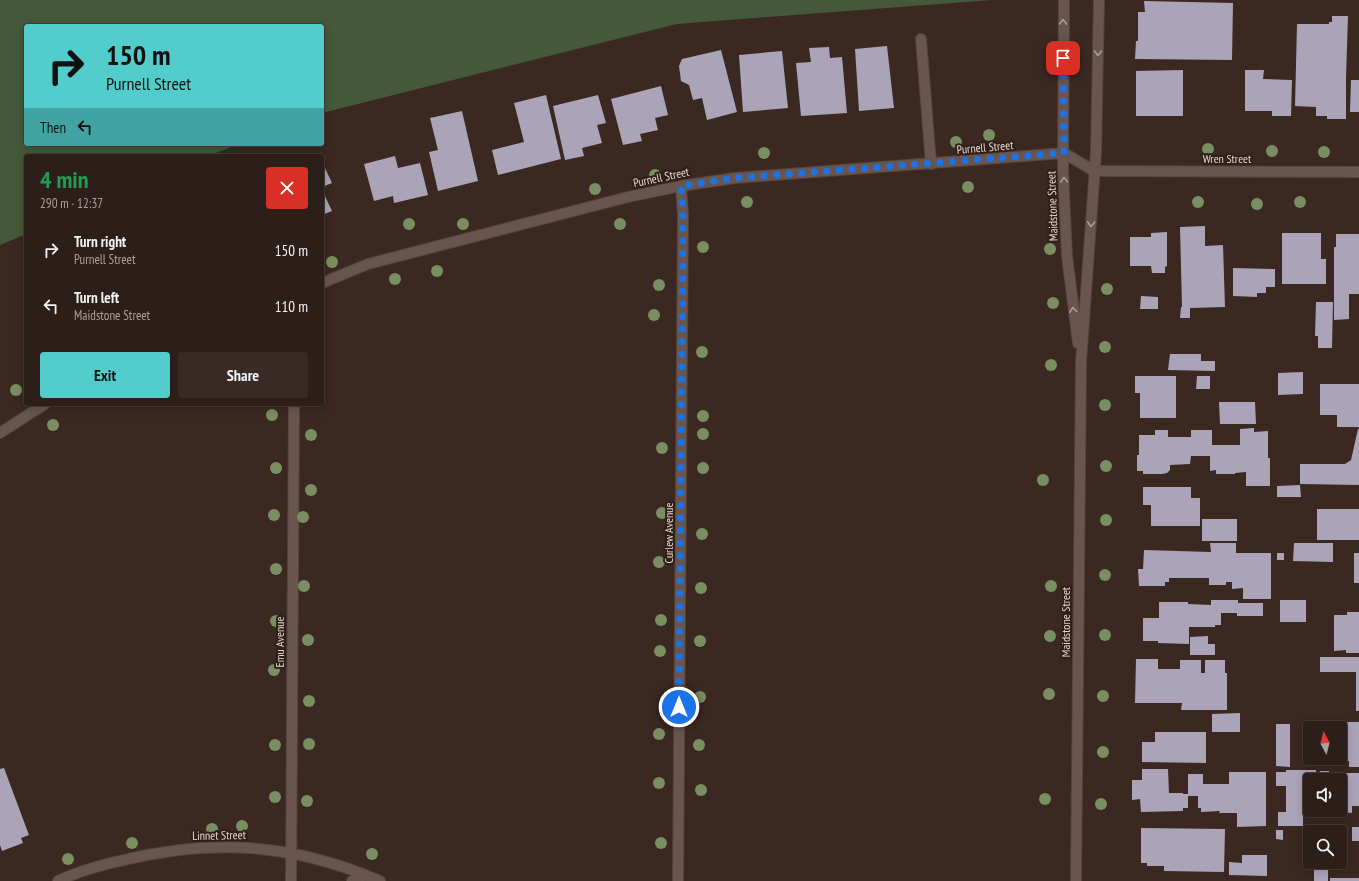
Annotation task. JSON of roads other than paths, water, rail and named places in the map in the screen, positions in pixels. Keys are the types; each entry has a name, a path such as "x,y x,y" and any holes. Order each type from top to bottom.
{"street":[{"name":"Maidstone Street","path":"1064,0 1064,153 1067,256 1081,362"},
{"name":"Maidstone Street","path":"1076,881 1081,362 1096,153 1099,0"},
{"path":"921,39 931,164"},
{"name":"Purnell Street","path":"324,282 368,264 681,186 735,178 1064,153"},
{"path":"1064,153 1094,171"},
{"name":"Wren Street","path":"1094,171 1359,172"},
{"name":"Curlew Avenue","path":"678,881 683,215 681,186"},
{"path":"0,433 42,406"},
{"name":"Emu Avenue","path":"291,881 294,406"},
{"name":"Linnet Street","path":"58,881 74,874 106,864 149,854 182,849 215,847 248,847 291,853 342,866 380,881"},
{"path":"352,881 366,875"}]}
